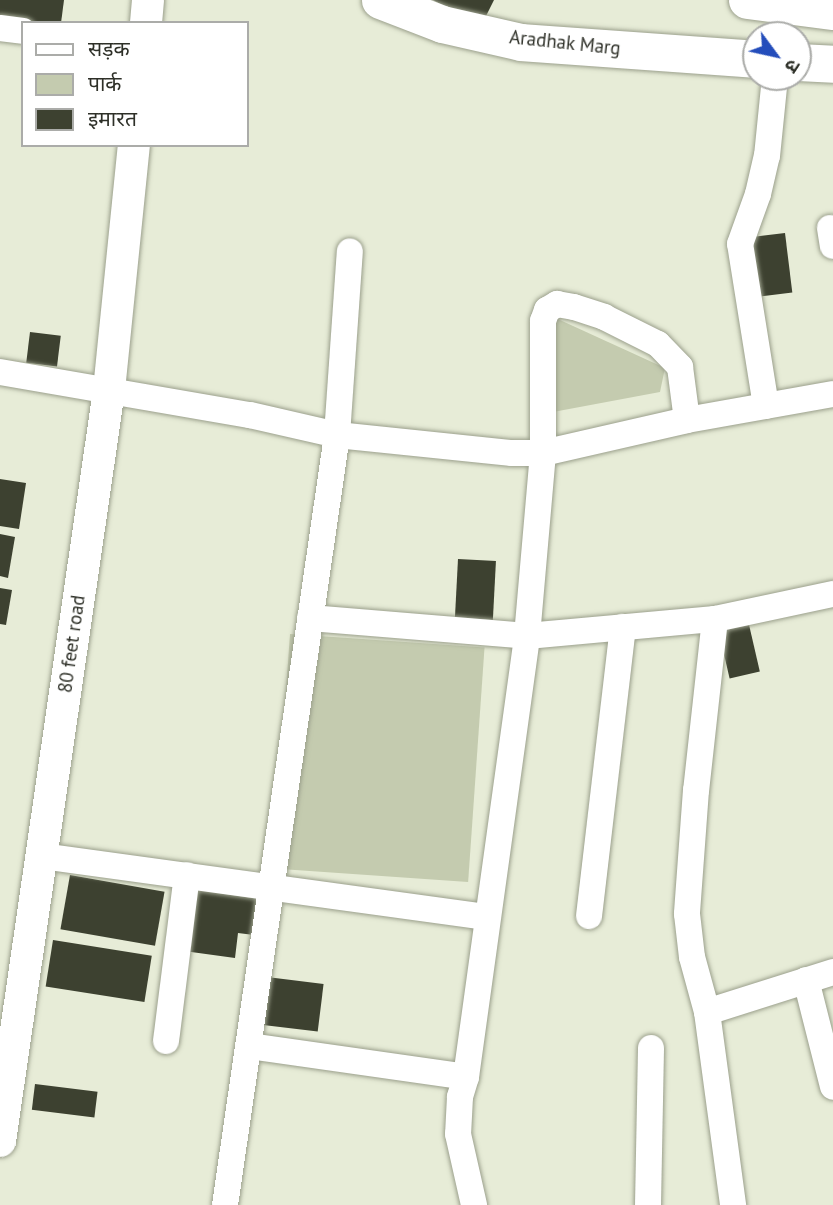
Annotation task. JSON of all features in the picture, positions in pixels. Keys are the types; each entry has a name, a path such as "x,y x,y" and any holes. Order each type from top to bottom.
{"main road":[{"name":"Aradhak Marg","path":"380,0 442,24 521,42 742,58"},
{"path":"747,0 810,18"},
{"path":"812,63 833,64"}],"street":[{"path":"146,21 148,0"},
{"path":"0,28 21,31"},
{"path":"766,406 740,244 758,194 767,156 774,91"},
{"name":"80 feet road","path":"0,1141 109,390 134,147"},
{"path":"225,1205 337,435 350,251"},
{"path":"474,1205 458,1134 460,1097 466,1077 527,636 543,453 543,321 547,310 557,304 604,317 658,344 680,367 687,420"},
{"path":"0,372 109,390 337,435 543,453 687,420 833,394"},
{"path":"310,618 527,636 715,619 833,594"},
{"path":"715,619 688,884 692,957 707,1013 733,1205"},
{"path":"589,916 623,627"},
{"path":"41,856 487,917"},
{"path":"166,1041 187,875"},
{"path":"707,1013 833,972"},
{"path":"806,980 833,1087"},
{"path":"249,1045 466,1077"},
{"path":"648,1205 651,1048"}],"green space":[{"path":"549,315 665,368 660,392 537,415"},
{"path":"290,634 485,648 468,882 274,868"}],"building":[{"path":"0,0 64,0 61,21 0,19"},
{"path":"433,0 494,0 481,26"},
{"path":"785,233 792,293 756,297 748,238"},
{"path":"30,332 61,336 57,367 26,363"},
{"path":"0,479 26,483 19,529 0,526"},
{"path":"0,534 15,537 8,578 0,576"},
{"path":"458,559 496,561 493,620 455,618"},
{"path":"0,588 12,590 6,625 0,624"},
{"path":"747,616 760,672 730,679 717,623"},
{"path":"70,875 165,892 155,946 60,929"},
{"path":"193,889 260,899 254,935 238,933 235,958 184,951"},
{"path":"53,940 152,956 144,1002 46,986"},
{"path":"267,977 324,984 318,1032 261,1025"},
{"path":"35,1084 98,1092 94,1117 32,1110"}]}
